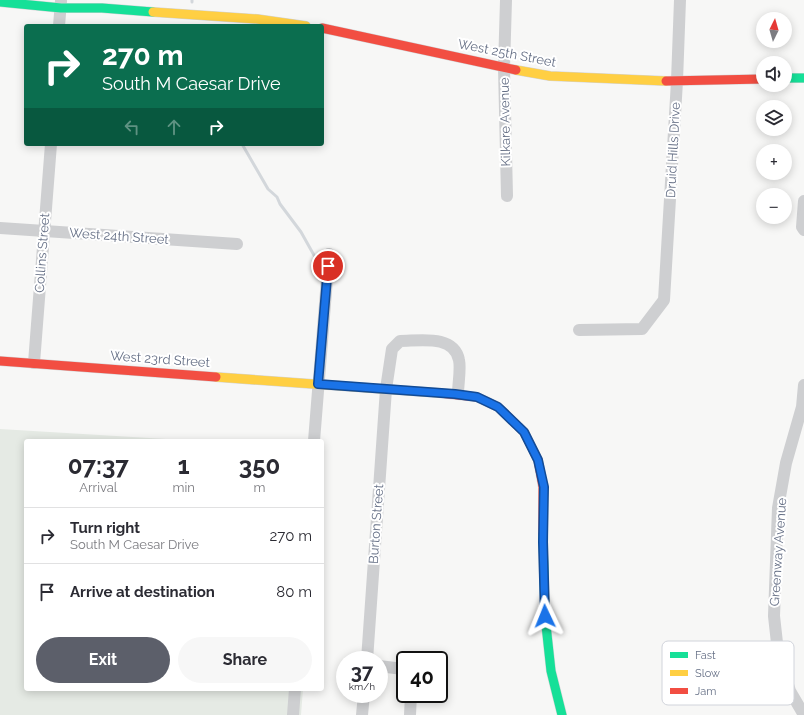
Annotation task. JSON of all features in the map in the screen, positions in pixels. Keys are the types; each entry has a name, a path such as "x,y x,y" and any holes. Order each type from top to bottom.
{"street":[{"name":"Kilkare Avenue","path":"506,0 504,68 507,196"},
{"name":"Druid Hills Drive","path":"579,330 642,329 664,300 677,81 680,0"},
{"path":"0,2 61,4 257,19 292,24"},
{"path":"59,24 61,4"},
{"name":"West 25th Street","path":"324,28 504,68 550,76 677,81 756,79"},
{"path":"792,78 804,78"},
{"name":"Collins Street","path":"34,363 51,146"},
{"path":"804,201 802,227 804,230"},
{"name":"West 24th Street","path":"0,228 237,244"},
{"path":"314,439 329,254"},
{"name":"Burton Street","path":"368,651 386,389 392,349 400,341 441,341 452,346 459,359 458,394"},
{"name":"West 23rd Street","path":"0,361 458,394 477,397 498,407 524,432 538,460 544,487 543,542 545,616 551,671 562,715"},
{"name":"Greenway Avenue","path":"777,641 774,616 778,508 786,463 802,407 804,385"},
{"path":"293,715 296,691"},
{"name":"Greenway Avenue","path":"794,698 804,715"},
{"path":"362,715 363,703"},
{"path":"410,715 411,703"}],"shaded area":[{"path":"0,429 166,439 24,439 24,691 303,691 301,715 0,715"}],"waterway":[{"path":"243,146 268,189 277,197 280,204 301,232 315,257"}],"traffic: fast":[{"path":"0,2 61,8 102,8 153,12"},
{"path":"792,78 804,78"},
{"path":"543,534 545,616 551,671 562,715"}],"traffic: slow":[{"path":"153,12 257,19 292,24"},
{"path":"516,70 550,76 666,81"},
{"path":"216,377 439,393"}],"traffic: jam":[{"path":"324,28 516,70"},
{"path":"666,81 756,79"},
{"path":"0,361 216,377"},
{"path":"439,393 477,397 498,407 524,432 538,460 543,487 543,534"}],"route":[{"path":"328,266 318,384 477,397 498,407 524,432 538,460 544,487 543,542 545,616"}]}
